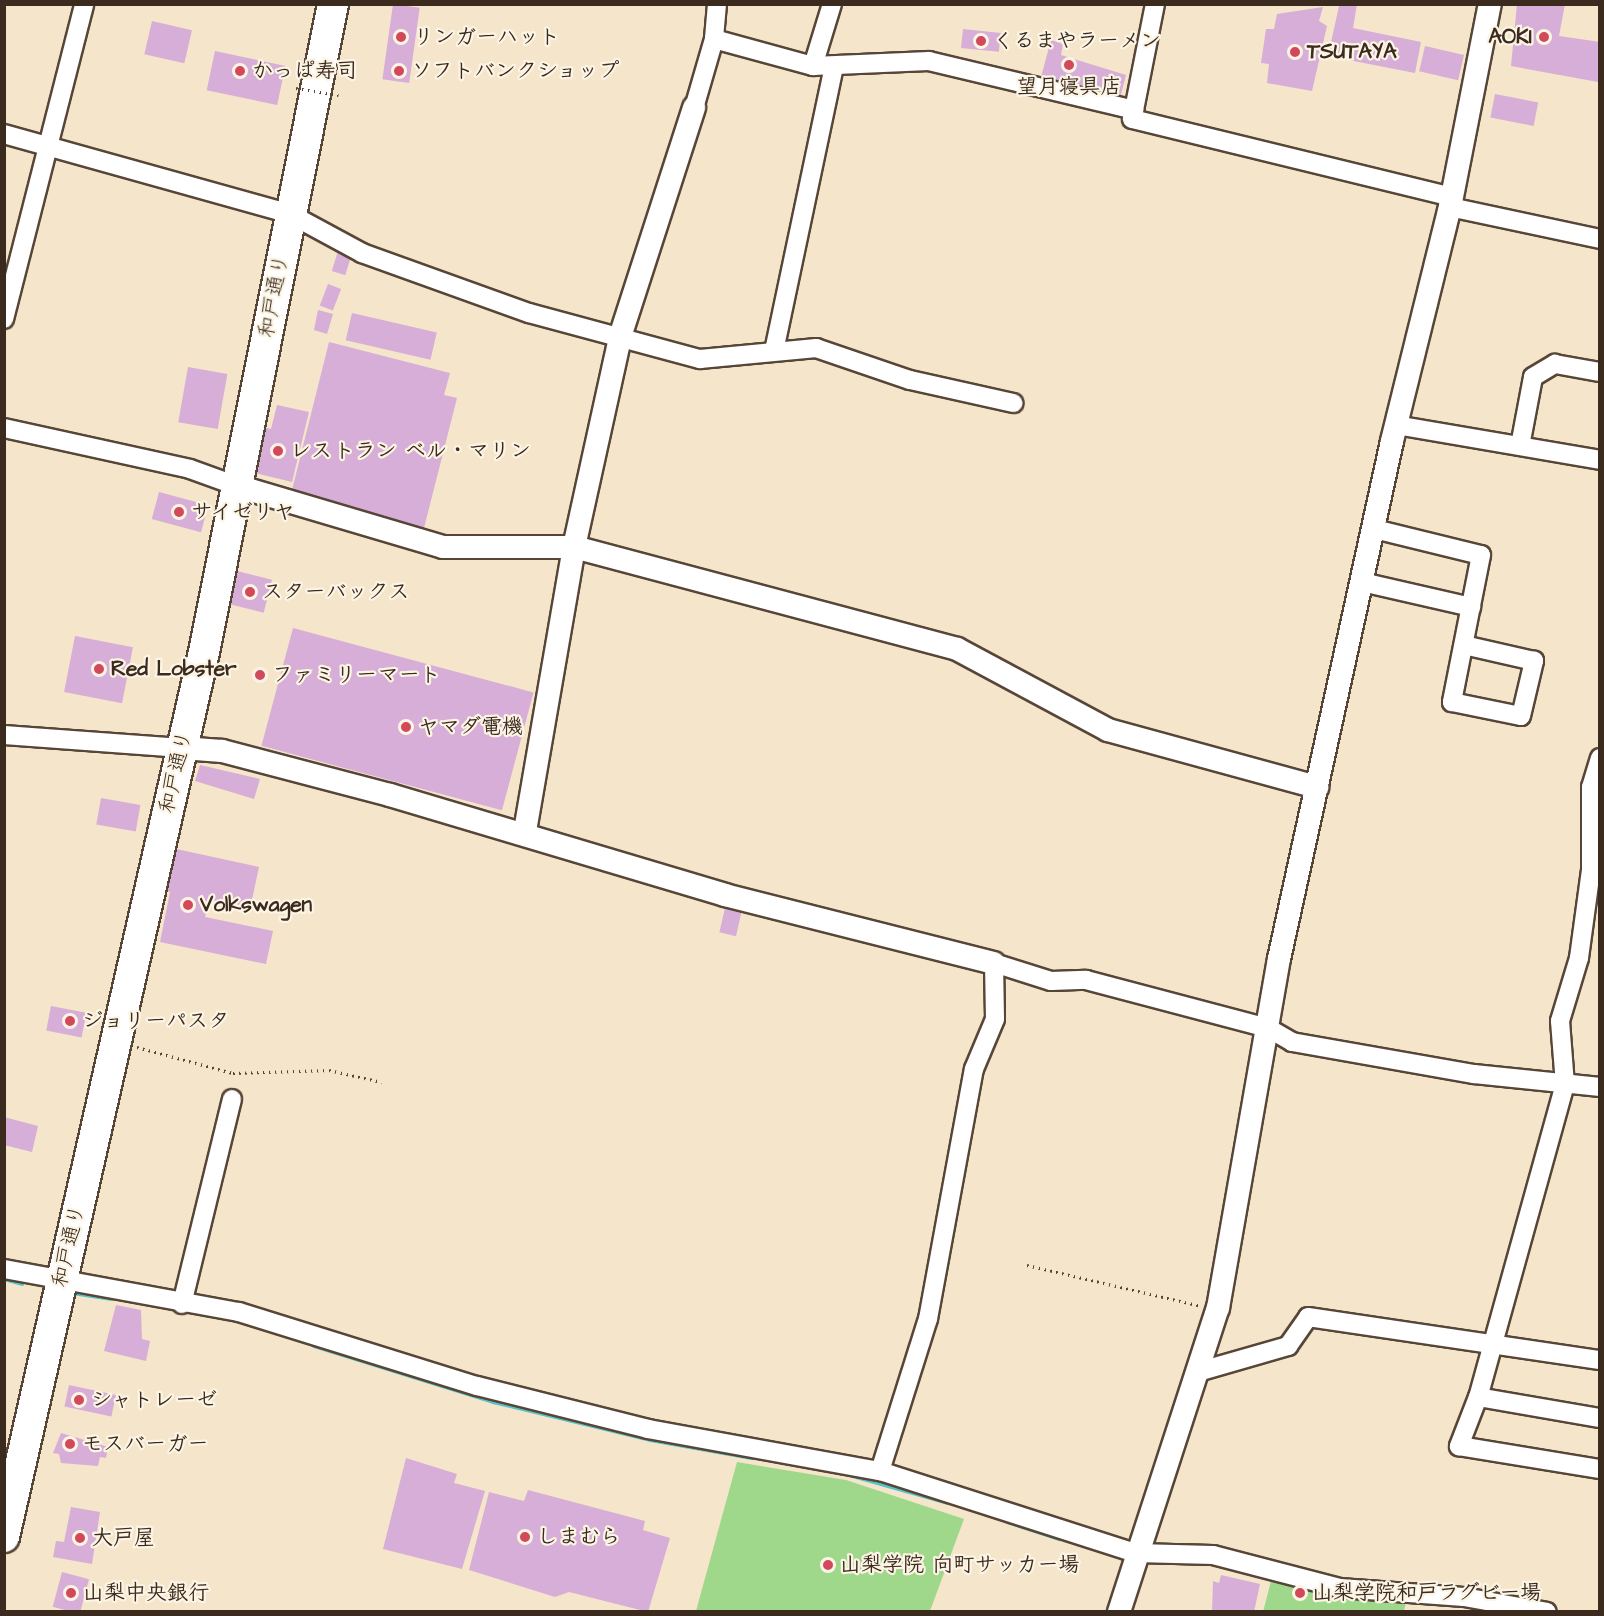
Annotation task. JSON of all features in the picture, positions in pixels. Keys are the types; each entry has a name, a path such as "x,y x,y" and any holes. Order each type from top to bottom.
{"highway":[{"name":"和戸通り","path":"4,1537 182,748 333,4"}],"street":[{"path":"4,319 84,4"},
{"path":"525,831 574,547 620,337 694,108 714,39 717,4"},
{"path":"813,66 832,4"},
{"path":"1155,4 1132,119 1599,239"},
{"path":"1119,1611 1136,1553 1201,1371 1218,1308 1268,1028 1317,787 1396,425 1451,202 1490,4"},
{"path":"714,39 813,66 834,67 929,61 1134,110"},
{"path":"774,351 834,67"},
{"path":"4,134 47,143 290,214 362,253 530,313 620,337 700,358 816,348 910,380 1013,403"},
{"path":"1520,446 1533,377 1554,364 1599,372"},
{"path":"1396,425 1599,460"},
{"path":"4,428 190,469 237,486 443,547 574,547 957,649 1108,730 1317,787"},
{"path":"1374,529 1481,555 1452,702 1521,716 1534,661 1464,645"},
{"path":"1362,582 1471,607"},
{"path":"4,735 222,751 525,831 725,895 994,963 1050,981 1086,980 1268,1028 1292,1042 1474,1074 1599,1087"},
{"path":"1599,758 1591,787 1592,870 1580,958 1560,1021 1565,1084 1490,1346 1478,1397 1459,1446 1599,1469"},
{"path":"880,1471 928,1319 974,1069 995,1019 994,963"},
{"path":"182,1304 232,1099"},
{"path":"4,1269 61,1283 239,1312 477,1386 648,1429 880,1471 1136,1553 1213,1555 1340,1588 1464,1597 1547,1611"},
{"path":"1201,1371 1288,1346 1308,1317 1490,1346 1599,1360"},
{"path":"1478,1397 1599,1418"}],"path":[{"path":"296,88 338,95"},
{"path":"115,1043 232,1072 329,1070 382,1082"},
{"path":"1027,1265 1092,1284 1218,1308"}],"green space":[{"name":"山梨学院 向町サッカー場","path":"737,1462 846,1480 964,1519 930,1611 696,1611"},
{"name":"山梨学院和戸ラグビー場","path":"1272,1577 1350,1597 1406,1602 1404,1611 1263,1612"}],"building":[{"path":"393,4 420,8 409,83 382,79"},
{"path":"1357,4 1353,28 1421,42 1415,73 1328,56 1339,6"},
{"path":"1517,4 1565,4 1559,36 1600,42 1598,82 1511,66"},
{"path":"1323,7 1319,21 1327,26 1312,91 1267,83 1269,64 1261,63 1266,29 1274,29 1277,14"},
{"path":"152,21 192,30 184,63 144,54"},
{"name":"くるまやラーメン","path":"963,29 1001,33 999,52 961,48"},
{"name":"望月寝具店","path":"1051,40 1063,44 1061,55 1126,75 1120,98 1041,77"},
{"path":"1425,46 1464,55 1458,80 1419,71"},
{"path":"215,51 285,66 277,105 207,90"},
{"path":"1495,94 1538,102 1534,126 1490,118"},
{"path":"338,251 351,255 345,275 332,271"},
{"path":"328,284 341,289 333,310 320,305"},
{"path":"318,310 333,314 327,334 314,330"},
{"path":"352,313 437,333 430,360 346,340"},
{"path":"329,342 450,373 444,395 457,398 424,528 291,494"},
{"path":"188,367 227,374 218,429 178,422"},
{"name":"レストラン ベル・マリン","path":"277,405 309,412 292,482 251,472 263,427 271,429"},
{"path":"159,492 208,505 201,532 152,519"},
{"name":"スターバックス","path":"237,571 272,580 264,613 229,604"},
{"path":"293,628 534,692 502,810 261,746"},
{"name":"Red Lobster","path":"75,636 133,647 122,703 64,692"},
{"path":"200,765 260,779 254,799 195,781"},
{"path":"101,798 140,805 136,832 96,825"},
{"name":"Volkswagen","path":"167,847 259,867 250,909 209,901 205,917 273,931 266,964 160,942 170,892 159,887"},
{"path":"725,908 742,912 736,936 719,932"},
{"path":"51,1006 86,1013 82,1037 46,1031"},
{"path":"4,1117 38,1126 32,1152 4,1145"},
{"path":"116,1305 141,1310 142,1339 150,1341 146,1361 104,1351"},
{"path":"69,1385 116,1395 111,1416 64,1407"},
{"path":"61,1433 108,1447 106,1458 100,1457 98,1466 61,1463 59,1454 53,1453"},
{"path":"406,1458 457,1474 454,1483 485,1491 462,1569 383,1549"},
{"path":"528,1490 645,1521 643,1530 670,1538 648,1612 569,1592 555,1597 469,1570 489,1492 524,1501"},
{"name":"大戸屋","path":"71,1507 100,1512 92,1564 53,1557 56,1541 64,1542"},
{"name":"山梨中央銀行","path":"62,1572 89,1579 80,1612 53,1607"},
{"path":"1221,1575 1260,1584 1254,1612 1212,1612 1213,1581 1219,1583"}],"waterway":[{"path":"4,1278 21,1283"},
{"path":"72,1292 112,1298"},
{"path":"314,1345 493,1401 650,1439 751,1457"},
{"path":"849,1474 947,1502"},
{"path":"1007,1521 1059,1538"}],"place":[{"name":"リンガーハット","path":"401,37"},
{"name":"AOKI","path":"1544,37"},
{"name":"くるまやラーメン","path":"981,41"},
{"name":"TSUTAYA","path":"1295,52"},
{"name":"望月寝具店","path":"1069,65"},
{"name":"かっぱ寿司","path":"240,71"},
{"name":"ソフトバンクショップ","path":"399,71"},
{"name":"レストラン ベル・マリン","path":"278,451"},
{"name":"サイゼリヤ","path":"179,512"},
{"name":"スターバックス","path":"250,592"},
{"name":"Red Lobster","path":"99,669"},
{"name":"ファミリーマート","path":"260,675"},
{"name":"ヤマダ電機","path":"406,727"},
{"name":"Volkswagen","path":"188,905"},
{"name":"ジョリーパスタ","path":"70,1021"},
{"name":"シャトレーゼ","path":"79,1400"},
{"name":"モスバーガー","path":"70,1444"},
{"name":"しまむら","path":"525,1537"},
{"name":"大戸屋","path":"80,1538"},
{"name":"山梨学院 向町サッカー場","path":"828,1565"},
{"name":"山梨中央銀行","path":"71,1593"},
{"name":"山梨学院和戸ラグビー場","path":"1300,1593"}]}
